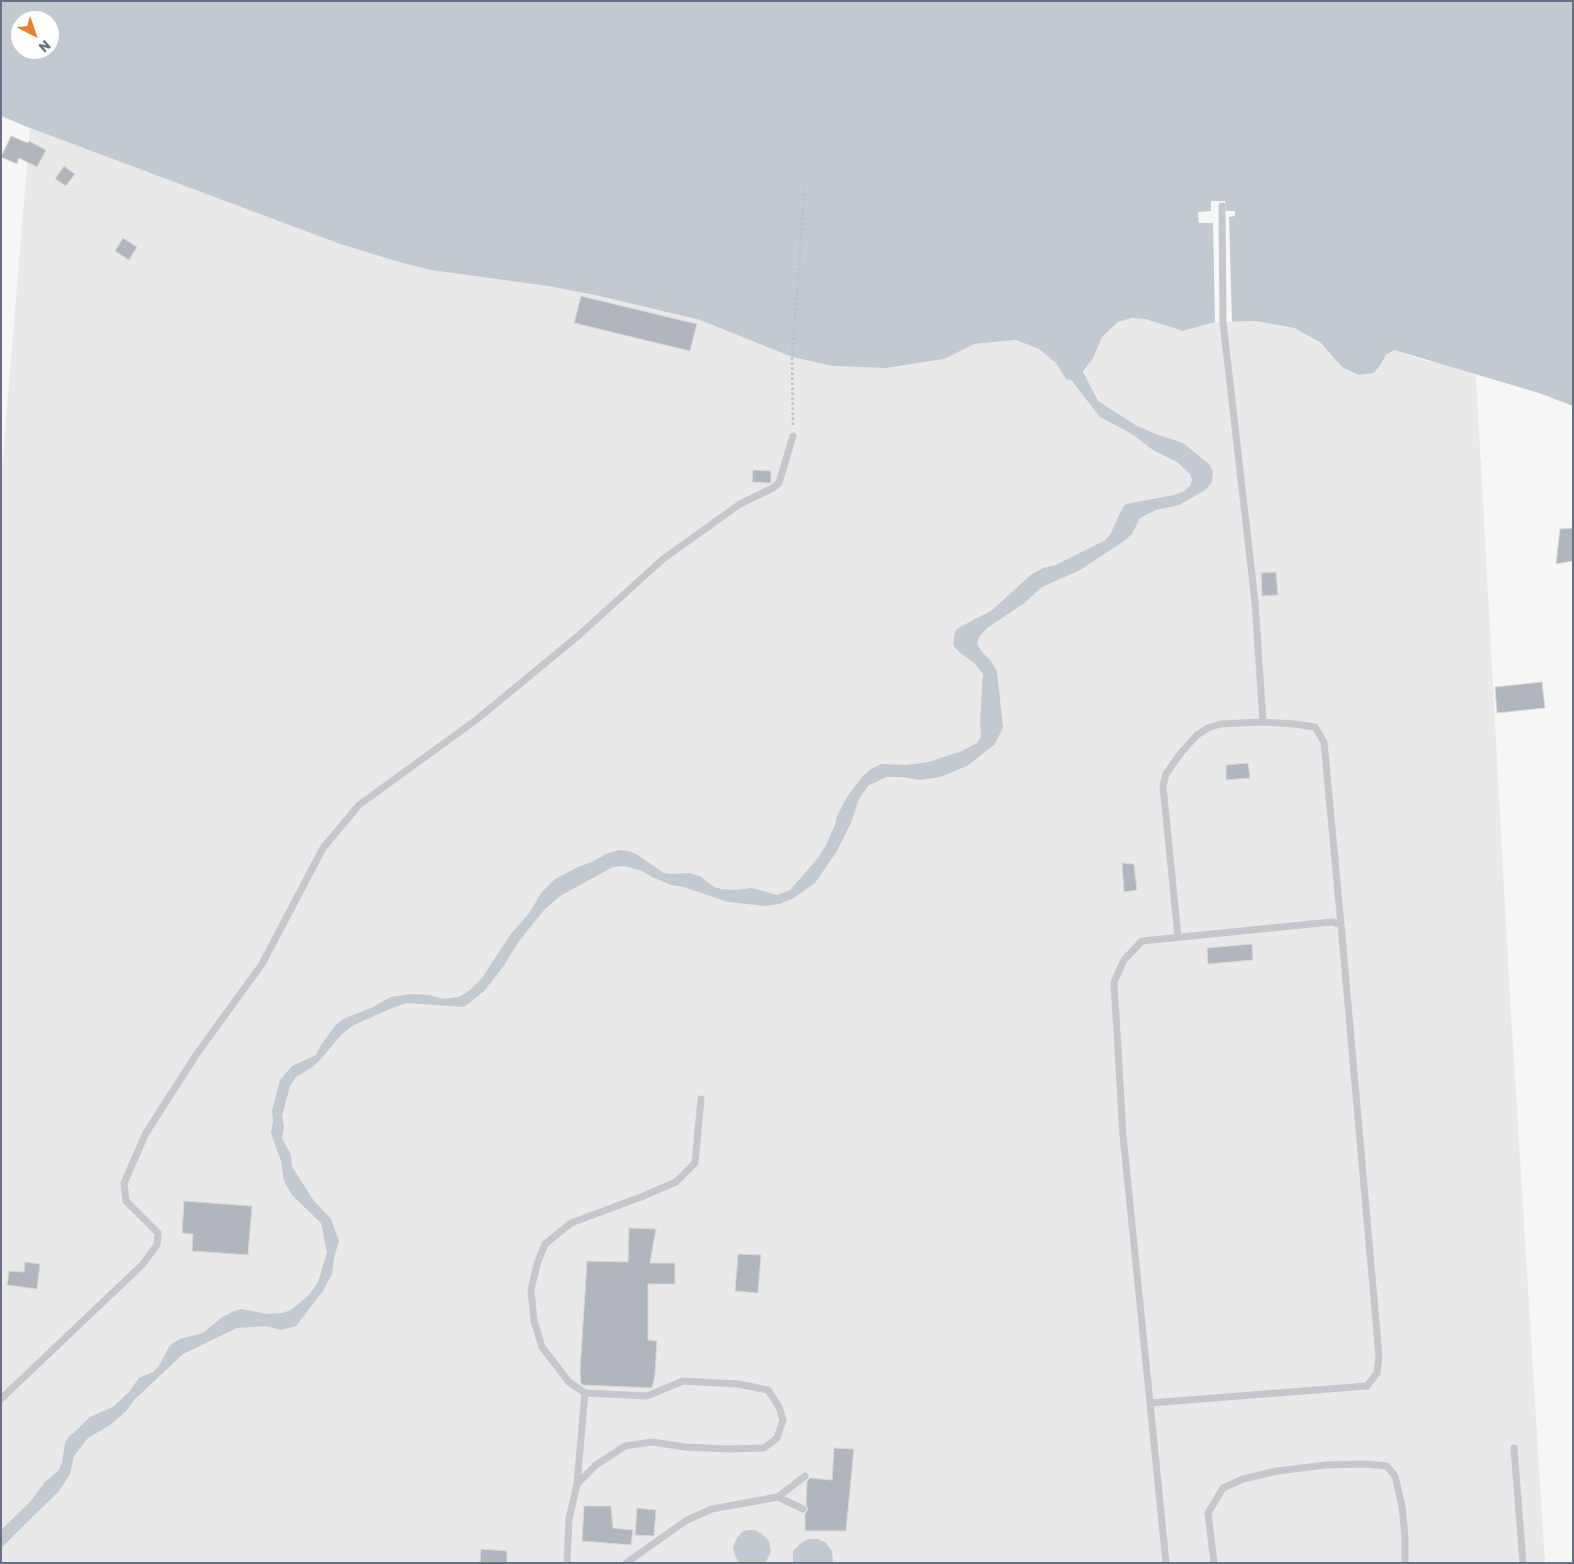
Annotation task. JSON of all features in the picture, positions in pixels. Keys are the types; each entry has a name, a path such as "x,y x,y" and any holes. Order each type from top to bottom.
{"lane":[{"path":"1222,206 1223,322 1255,602 1263,722"},
{"path":"1,1399 136,1272 157,1245 158,1233 126,1201 124,1183 146,1133 196,1056 262,964 323,848 359,805 476,720 578,636 663,559 740,504 779,484 793,436"},
{"path":"1150,1403 1367,1386 1377,1373 1379,1356 1324,742 1315,727 1263,722 1220,724 1208,728 1197,735 1166,774 1163,786 1178,937"},
{"path":"1166,1563 1123,1135 1114,982 1124,960 1142,941 1333,922 1340,925"},
{"path":"577,1484 596,1465 625,1446 652,1442 685,1447 764,1448 777,1438 783,1420 779,1406 768,1390 738,1384 683,1381 647,1396 585,1393 569,1382 542,1347 534,1321 531,1290 537,1264 545,1244 571,1223 676,1182 695,1164 700,1099"},
{"path":"567,1563 569,1519 577,1484 585,1393"},
{"path":"1514,1448 1523,1563"},
{"path":"1214,1563 1208,1513 1223,1488 1243,1479 1277,1471 1326,1465 1365,1464 1387,1466 1394,1476 1402,1506 1406,1538 1405,1563"},
{"path":"626,1563 687,1520 712,1509 778,1497 805,1476"},
{"path":"778,1497 803,1509"}],"path":[{"path":"793,436 792,357 805,187"}],"shaded area":[{"path":"1,1 1573,1 1573,406 1539,393 1394,350 1386,355 1373,373 1359,375 1342,367 1320,342 1294,328 1256,321 1215,322 1183,331 1145,319 1132,318 1118,322 1102,337 1093,358 1083,372 1098,401 1137,426 1183,443 1209,464 1213,471 1212,482 1205,490 1179,505 1156,510 1140,518 1132,534 1124,541 1080,570 1042,587 1023,604 987,628 979,637 977,644 997,671 1003,728 994,745 967,766 940,777 920,780 886,777 868,786 859,799 851,823 837,851 815,883 792,899 766,906 728,902 684,887 671,885 642,871 625,866 613,867 560,896 544,910 519,941 503,967 484,991 464,1007 407,1003 352,1026 341,1035 320,1060 296,1077 290,1086 282,1116 284,1127 282,1138 291,1155 292,1167 314,1201 331,1219 339,1241 332,1274 323,1291 296,1326 281,1330 267,1326 237,1328 183,1354 135,1399 126,1411 110,1425 88,1438 74,1456 70,1474 59,1491 1,1548 1,1530 30,1502 44,1483 58,1471 62,1463 65,1443 68,1438 90,1417 113,1407 129,1392 139,1378 153,1372 159,1366 173,1343 180,1339 203,1333 221,1318 241,1309 268,1314 291,1310 309,1295 318,1282 327,1253 321,1223 292,1195 284,1181 281,1161 271,1133 272,1111 280,1080 292,1066 316,1055 335,1026 343,1019 371,1008 391,997 411,994 430,995 442,999 459,997 470,990 482,978 511,934 530,912 541,893 555,879 606,854 619,850 636,854 664,873 689,873 700,876 714,887 721,889 752,888 777,895 790,890 818,858 826,845 837,816 847,797 862,777 871,769 881,764 906,765 929,762 962,751 977,743 981,737 983,674 974,663 953,645 955,632 958,628 991,611 1032,574 1043,568 1056,565 1104,541 1110,535 1126,504 1183,492 1190,486 1192,480 1190,474 1177,462 1153,450 1132,434 1100,417 1072,381 1066,379 1056,363 1039,349 1016,340 974,344 944,359 886,368 832,366 792,357 700,320 595,295 548,286 430,270 399,262 340,244 1,116"},
{"path":"30,128 340,244 399,262 430,270 548,286 595,295 700,320 792,357 832,366 886,368 944,359 974,344 1016,340 1039,349 1056,363 1066,379 1072,382 1084,373 1102,337 1118,322 1132,318 1145,319 1183,331 1215,322 1256,321 1294,328 1320,342 1342,367 1379,367 1386,355 1394,350 1476,375 1510,997 1545,1563 1,1563 1,480"},
{"path":"755,1530 769,1541 771,1551 764,1563 739,1563 735,1556 733,1547 737,1538 743,1531"},
{"path":"808,1539 818,1539 825,1542 832,1551 833,1563 793,1563 793,1551"}],"pier":[{"path":"1211,201 1225,201 1226,211 1235,211 1235,216 1229,217 1232,322 1215,322 1213,223 1199,223 1198,212 1211,211"}],"building":[{"path":"11,136 28,143 29,141 46,150 37,167 19,158 17,164 1,157"},
{"path":"64,166 75,174 66,186 55,179"},
{"path":"123,238 137,247 129,260 115,251"},
{"path":"581,296 697,324 690,351 574,323"},
{"path":"753,470 771,471 771,483 752,482"},
{"path":"1573,528 1573,561 1556,564 1560,529"},
{"path":"1276,572 1278,595 1262,596 1261,573"},
{"path":"1542,682 1545,708 1497,713 1495,687"},
{"path":"1248,763 1250,778 1226,780 1226,765"},
{"path":"1122,863 1134,864 1137,890 1124,892"},
{"path":"1252,944 1253,960 1208,964 1207,948"},
{"path":"184,1201 252,1206 248,1255 192,1251 193,1234 182,1233"},
{"path":"629,1228 656,1229 650,1263 675,1263 675,1284 648,1284 648,1340 657,1341 655,1375 652,1388 583,1385 581,1384 580,1371 587,1261 628,1262"},
{"path":"738,1254 761,1255 758,1293 735,1291"},
{"path":"25,1262 40,1264 37,1289 7,1285 9,1271 24,1272"},
{"path":"834,1448 854,1449 846,1531 805,1531 805,1514 808,1509 806,1505 807,1481 810,1478 832,1480"},
{"path":"584,1506 611,1506 613,1528 633,1530 631,1545 582,1541"},
{"path":"637,1508 656,1510 654,1536 635,1535"},
{"path":"481,1549 507,1551 507,1563 480,1563"}]}
